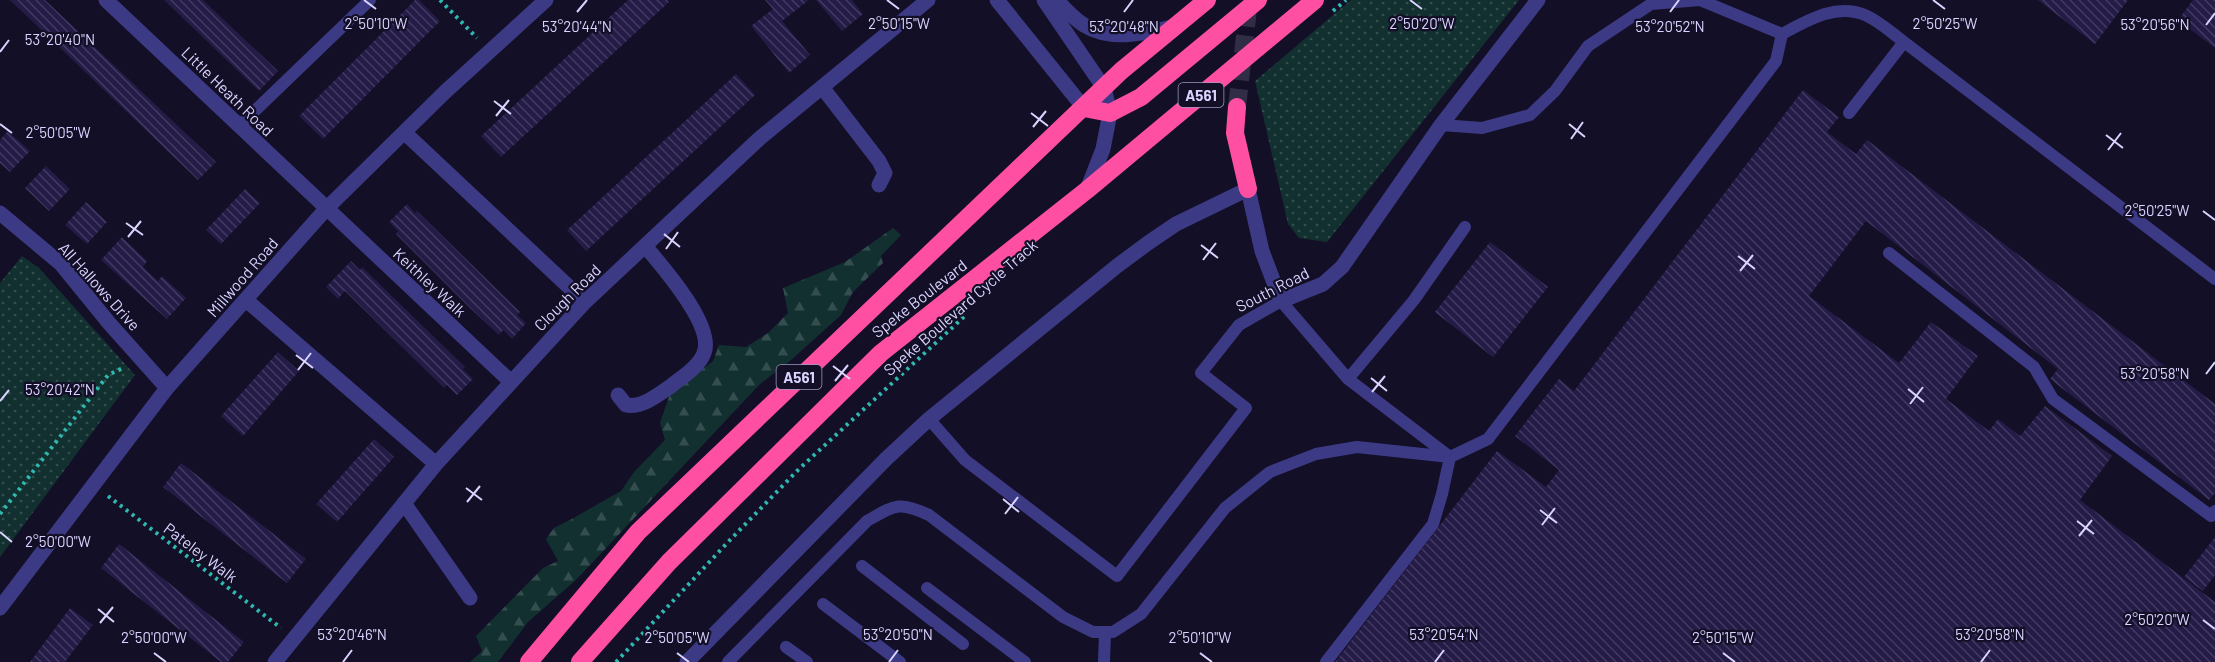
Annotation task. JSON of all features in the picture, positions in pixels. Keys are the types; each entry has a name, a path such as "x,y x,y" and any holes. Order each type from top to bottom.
{"highway":[{"name":"Speke Boulevard","path":"529,662 638,532 1121,71 1207,0"},
{"name":"A561","path":"1110,114 1141,97 1258,0"},
{"name":"Speke Boulevard","path":"580,662 669,562 881,353 1087,190 1315,0"},
{"path":"1237,107 1235,133 1248,189"},
{"path":"1084,108 1110,114"}],"street":[{"name":"Little Heath Road","path":"106,0 326,209"},
{"name":"Millwood Road","path":"0,608 167,388 326,209 445,92 546,0"},
{"name":"Clough Road","path":"275,662 436,464 585,302 760,138 928,0"},
{"path":"997,0 1084,108"},
{"path":"1044,0 1104,88 1110,114 1103,149 1087,190"},
{"path":"1056,0 1085,26 1111,34 1144,33 1176,26"},
{"name":"South Road","path":"1281,302 1323,284 1342,267 1442,125 1538,0"},
{"path":"822,87 879,161 885,173 879,184"},
{"path":"405,133 585,302"},
{"path":"687,662 886,459 929,419 1148,243 1176,224 1248,189 1262,251 1281,302"},
{"name":"Keithley Walk","path":"326,209 510,381"},
{"name":"All Hallows Drive","path":"0,213 61,264 167,388"},
{"path":"618,394 626,405 635,407 681,378 698,363 705,352 706,340 682,290 645,246"},
{"path":"246,300 436,464"},
{"path":"404,503 470,598"}],"lane":[{"path":"239,126 370,0"},
{"path":"1442,125 1482,128 1530,114 1555,92 1588,46 1651,4 1700,0 1782,34"},
{"path":"728,662 867,521 894,506 915,508 929,515 1063,617 1093,632 1113,632 1141,614 1225,508 1270,472 1316,454 1358,447 1450,457 1488,439 1776,61 1782,34 1815,16 1842,10 1865,15 1904,42 2215,279"},
{"path":"1849,113 1904,42"},
{"path":"1348,380 1414,300 1466,227"},
{"path":"1889,254 2034,367 2053,399 2211,516 2215,511"},
{"path":"1281,302 1348,380 1450,457"},
{"name":"South Road","path":"929,419 965,460 1117,576 1246,408 1202,373 1239,325 1281,302"},
{"path":"1326,662 1433,524 1450,457"},
{"path":"862,566 963,644"},
{"path":"927,588 1025,662"},
{"path":"823,604 900,662"},
{"path":"1104,662 1105,632"},
{"path":"786,646 807,662"}],"path":[{"path":"440,0 489,51"},
{"path":"1328,15 1346,0"},
{"name":"Speke Boulevard Cycle Track","path":"616,662 799,469 975,307"},
{"path":"0,514 108,375 141,359"},
{"name":"Pateley Walk","path":"93,485 294,637"}],"green space":[{"path":"1351,0 1519,0 1327,242 1299,238 1288,224 1255,81"},
{"path":"893,228 901,235 881,256 883,263 853,292 841,315 790,361 760,384 577,579 528,622 498,662 470,662 482,651 476,636 543,568 558,561 546,539 554,528 621,491 634,472 665,440 660,423 670,394 713,361 719,345 746,347 768,333 788,313 783,288 845,262"},
{"path":"22,256 39,268 135,375 0,557 0,283"}],"building":[{"path":"10,0 45,0 216,162 198,180"},
{"path":"164,0 203,0 278,71 259,91"},
{"path":"415,0 419,0 440,21 323,139 299,116"},
{"path":"628,0 667,0 669,2 501,157 481,136"},
{"path":"765,0 809,0 782,21 810,55 789,73 751,26 773,9"},
{"path":"816,0 852,0 863,14 842,31"},
{"path":"2038,0 2128,0 2095,44"},
{"path":"2193,0 2215,0 2215,48 2178,20"},
{"path":"736,74 755,95 586,251 567,230"},
{"path":"1803,90 1839,117 1827,132 1856,154 1867,140 2215,404 2215,493 2209,500 2050,379 2058,369 1866,221 1809,296 1899,363 1931,322 1978,356 1946,399 1989,431 1998,419 2020,436 2045,406 2112,456 2080,500 2215,602 2215,662 1335,662 1497,451 1546,487 1559,470 1515,436 1559,379 1574,391"},
{"path":"8,131 30,151 10,172 0,163 0,140"},
{"path":"46,166 70,189 49,211 25,188"},
{"path":"245,189 260,203 221,244 206,230"},
{"path":"86,202 107,222 87,244 65,225"},
{"path":"407,204 415,213 417,211 520,312 517,315 526,323 512,339 503,330 499,335 396,234 398,231 389,222"},
{"path":"122,237 147,261 143,267 158,281 162,276 186,298 167,319 101,260"},
{"path":"1490,242 1548,287 1493,357 1435,312"},
{"path":"351,261 360,270 362,267 465,367 463,369 473,379 457,395 447,385 444,388 345,291 338,299 326,287"},
{"path":"278,352 299,371 243,436 221,416"},
{"path":"374,439 394,457 337,522 316,504"},
{"path":"181,463 306,559 287,583 163,487"},
{"path":"2215,537 2215,575 2203,591 2184,577"},
{"path":"119,544 244,642 228,662 221,662 101,568"},
{"path":"70,608 93,625 65,662 30,662"}],"tunnel":[{"path":"1237,107 1249,0"}]}
